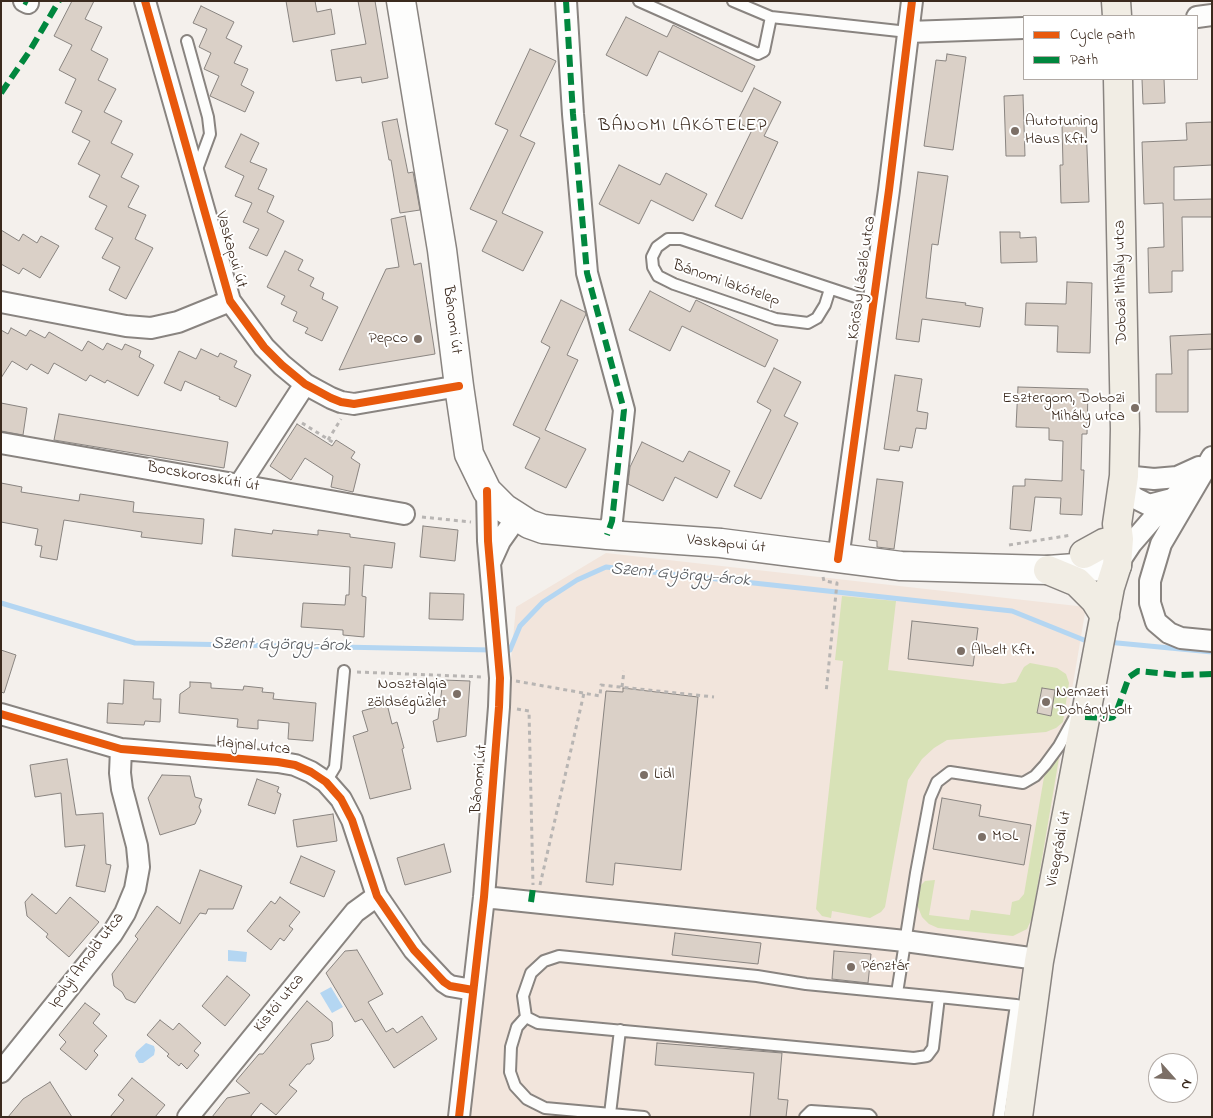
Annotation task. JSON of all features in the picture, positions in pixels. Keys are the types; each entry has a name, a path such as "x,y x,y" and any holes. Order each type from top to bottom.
{"main road":[{"name":"Bánomi út","path":"401,1 442,250 459,386 470,454 487,491"},
{"path":"1116,1 1116,15"},
{"name":"Dobozi Mihály utca","path":"1090,690 1118,552 1118,524 1124,481 1125,429 1118,80"},
{"name":"Vaskapui út","path":"487,491 517,517 528,524 543,529 607,536 720,543 838,571 901,566 1048,570 1118,552"},
{"name":"Vaskapui út","path":"976,568 1084,554 1105,557 1118,552"},
{"path":"1048,570 1077,582 1095,600 1102,632"},
{"name":"Visegrádi út","path":"1018,1117 1024,1006 1039,961 1090,690"}],"street":[{"name":"Vaskapui út","path":"145,1 230,301 264,347 305,384 330,398 354,404 459,386"},
{"path":"566,1 573,114 587,273 624,410 612,521 607,536"},
{"name":"Kőrösy László utca","path":"838,571 912,1"},
{"path":"1198,17 1212,16"},
{"path":"908,32 1023,28"},
{"path":"1,302 126,326 151,328 178,322 230,301"},
{"path":"240,484 305,384"},
{"name":"Bocskoroskúti út","path":"1,443 404,514"},
{"path":"1174,498 1150,505 1134,498 1124,481 1177,477 1210,460"},
{"path":"1118,552 1131,544 1156,514 1210,460"},
{"path":"1210,460 1161,544 1150,581 1150,604 1156,622 1169,633 1181,638 1212,641"},
{"name":"Bánomi út","path":"459,1117 484,897 499,707 499,670 487,524 487,491"},
{"path":"490,563 500,541 517,517"},
{"name":"Hajnal utca","path":"1,714 121,749 278,762 295,765 311,772 326,782 341,799 352,820 377,896 414,950 444,982 450,986 473,990"},
{"name":"Ipolyi Arnold utca","path":"1,1072 112,934 125,913 135,889 139,867 137,846 122,789 120,773 121,749"},
{"name":"Kistói utca","path":"188,1117 355,912 377,896"},
{"path":"484,897 905,941 1030,958 1039,961"}],"lane":[{"path":"638,1 758,54 764,51 771,17"},
{"path":"733,1 771,17 908,32"},
{"path":"186,41 208,117 210,134 195,176"},
{"name":"Bánomi lakótelep","path":"830,289 825,306 817,318 808,323 776,319 674,284 658,276 653,267 652,257 657,247 668,239 682,239 874,303"},
{"path":"326,782 336,766 344,672"},
{"path":"897,993 930,798 938,782 950,772 1022,783 1035,776 1059,746 1090,690"},
{"path":"526,1017 523,996 531,974 544,961 559,956 1024,1006"},
{"path":"526,1017 538,1023 914,1058 926,1056 933,1048 939,997"},
{"name":"Visegrádi út","path":"999,1117 1024,1006"},
{"path":"526,1017 517,1027 510,1047 510,1072 515,1086 527,1100 545,1108 644,1117"},
{"path":"610,1114 620,1030"},
{"path":"805,1117 811,1111 870,1115 871,1117"}],"path":[{"path":"286,413 334,443"},
{"path":"404,514 487,524"},
{"path":"1002,546 1047,540"},
{"path":"826,692 838,571"},
{"path":"344,672 499,670 600,696 601,685 714,697"},
{"path":"622,687 624,671"},
{"path":"499,707 529,710 533,888 539,889 584,693"}],"shaded area":[{"path":"606,553 1086,607 1032,926 1016,1005 999,1117 467,1117 516,607"}],"green space":[{"path":"842,596 896,601 888,670 1003,684 1016,682 1024,667 1030,663 1057,668 1066,674 1069,683 1063,722 1056,728 1046,732 947,740 922,759 908,780 885,907 881,912 870,918 832,911 831,918 822,916 816,909 843,661 835,660"},
{"path":"1055,758 1059,758 1032,918 1027,929 1013,936 938,928 929,924 922,917 916,902 919,887 925,881 935,880 929,915 969,920 971,910 1010,915 1012,902 1019,900 1024,894 1044,777 1049,765"}],"water":[{"path":"228,950 247,952 246,962 228,961"},
{"path":"331,987 343,1007 332,1013 320,993"},
{"path":"146,1043 154,1046 154,1055 143,1063 139,1063 135,1056 136,1052"}],"building":[{"path":"72,1 94,1 85,19 102,27 91,50 108,59 98,80 116,89 104,112 122,121 111,143 133,154 121,177 139,186 128,207 146,215 135,239 153,248 126,299 109,290 120,267 102,258 113,238 95,229 107,206 89,197 100,175 78,164 90,141 72,132 82,111 65,103 76,79 59,70 72,45 54,36"},
{"path":"286,1 315,1 317,12 331,9 335,34 293,42"},
{"path":"358,1 375,1 388,78 362,83 361,77 336,81 331,50 366,44"},
{"path":"201,6 234,22 226,38 242,46 234,63 248,69 241,85 254,92 245,112 210,96 219,76 204,69 211,53 199,47 207,29 193,23"},
{"path":"626,17 667,37 673,25 755,66 742,92 659,51 647,76 606,55"},
{"path":"530,49 556,61 520,136 535,143 502,213 543,232 523,271 482,251 497,221 470,209 508,130 495,124"},
{"path":"947,54 966,57 953,150 924,146 936,60 946,61"},
{"path":"1142,80 1164,80 1165,103 1143,104"},
{"path":"754,88 781,102 764,136 778,142 742,219 715,206 752,130 737,122"},
{"name":"Autotuning Haus Kft.","path":"1023,95 1025,156 1006,156 1004,96"},
{"path":"397,119 408,173 413,172 420,210 400,213 382,122"},
{"path":"1212,122 1212,165 1174,167 1174,200 1212,199 1212,217 1182,217 1183,271 1172,271 1172,292 1149,293 1148,248 1164,247 1163,203 1144,204 1142,142 1187,140 1186,123"},
{"path":"1086,123 1089,202 1061,203 1060,165 1063,165 1062,124"},
{"path":"241,134 259,143 250,162 267,169 258,189 274,196 267,212 284,221 267,256 249,248 259,229 243,222 252,203 235,196 244,176 225,167"},
{"path":"619,165 660,185 666,173 707,194 693,221 651,200 639,224 599,204"},
{"path":"918,172 948,176 938,245 932,244 926,298 966,303 965,305 983,308 980,327 922,319 919,342 896,339"},
{"path":"405,216 414,265 421,263 435,354 339,370 386,269 399,267 391,219"},
{"path":"1,230 19,241 23,234 37,243 41,236 59,246 40,278 23,268 19,274 1,264"},
{"path":"1000,232 1020,232 1020,238 1036,237 1037,262 1001,263"},
{"path":"285,251 303,260 298,270 314,278 310,286 324,293 322,299 338,307 322,341 305,333 308,328 293,321 297,312 281,304 285,296 267,287"},
{"path":"1067,282 1092,283 1090,353 1057,352 1058,326 1025,325 1026,303 1066,304"},
{"path":"650,291 690,312 696,300 778,340 765,367 682,326 670,351 629,330"},
{"path":"561,300 586,314 567,355 578,360 545,430 586,449 566,488 525,468 540,438 513,425 550,347 541,342"},
{"path":"11,328 26,336 30,330 45,338 49,332 82,351 88,341 103,350 107,343 122,350 125,344 141,351 139,357 154,365 138,396 107,380 105,383 90,375 86,381 54,363 48,374 31,364 27,370 12,361 1,378 1,330 8,334"},
{"path":"1212,334 1212,349 1188,350 1188,412 1156,412 1156,374 1172,374 1170,336"},
{"path":"201,349 218,357 220,353 237,361 234,367 251,375 236,407 219,399 220,397 185,381 181,391 164,383 179,351 196,359"},
{"path":"774,368 801,382 784,416 798,423 761,499 734,486 771,410 757,402"},
{"path":"895,375 922,379 917,411 928,413 926,429 916,428 912,448 900,446 899,451 884,449"},
{"path":"1018,387 1088,389 1087,434 1082,434 1081,470 1084,470 1082,515 1060,514 1061,498 1035,497 1031,531 1010,529 1013,486 1025,486 1025,479 1062,481 1063,441 1049,440 1049,428 1016,427"},
{"path":"1,403 27,408 23,435 1,431"},
{"path":"59,414 228,442 224,468 54,440"},
{"path":"297,424 332,446 336,440 355,452 351,458 360,464 353,492 331,487 333,476 305,458 291,480 270,466"},
{"path":"642,442 683,462 689,451 730,471 717,498 675,477 663,501 628,484 630,467"},
{"path":"877,479 903,482 894,549 877,547 877,541 869,540"},
{"path":"1,483 22,487 21,492 79,501 80,494 134,502 133,512 204,519 202,544 141,537 142,532 64,520 57,560 40,557 42,546 35,545 38,529 1,522"},
{"path":"423,526 458,530 455,561 420,557"},
{"path":"235,529 272,534 273,530 318,535 318,530 350,534 350,537 395,543 392,568 364,565 362,596 366,597 364,637 343,635 343,630 301,627 303,603 345,605 346,595 349,595 350,567 232,556"},
{"path":"430,593 464,594 463,620 429,619"},
{"path":"912,621 978,628 973,666 908,659"},
{"path":"1,650 16,655 4,693 1,692"},
{"path":"124,680 154,682 153,699 161,699 160,722 145,721 144,725 107,723 108,703 123,704"},
{"path":"443,680 470,681 466,736 437,742 433,721 438,719"},
{"path":"190,682 211,683 211,688 243,690 244,686 263,688 262,692 274,693 273,699 316,703 313,741 288,739 289,723 258,720 258,729 237,727 238,719 179,713 180,694 190,687"},
{"name":"Lidl","path":"623,688 698,697 681,870 615,863 613,885 586,882 606,691 623,692"},
{"name":"Nemzeti Dohánybolt","path":"1042,688 1055,690 1051,716 1037,713"},
{"path":"387,704 392,724 397,722 404,748 402,749 411,789 370,799 353,736 368,731 362,711"},
{"path":"67,759 76,815 103,813 106,864 111,865 105,892 76,886 85,845 65,847 61,793 35,797 30,765"},
{"path":"162,775 190,776 195,797 202,799 199,807 201,811 195,824 160,835 148,798"},
{"path":"257,779 279,787 277,792 281,794 275,814 248,805"},
{"name":"MOL","path":"942,798 981,805 979,816 1031,825 1024,865 933,849"},
{"path":"333,814 337,841 297,847 293,820"},
{"path":"444,844 451,872 405,885 397,858"},
{"path":"301,856 335,871 324,897 290,883"},
{"path":"200,870 242,886 233,909 208,909 206,914 200,913 135,1003 126,999 122,992 114,986 112,974 138,939 135,936 157,906 180,924"},
{"path":"32,894 56,914 70,897 99,922 69,957 46,937 48,934 27,916 25,902"},
{"path":"280,897 300,912 289,926 293,929 284,941 280,938 271,950 247,931 271,901 275,904"},
{"path":"675,933 761,943 758,964 672,955"},
{"path":"357,950 383,994 368,1002 386,1032 393,1028 397,1033 422,1016 437,1039 394,1068 362,1019 355,1022 326,973 345,951"},
{"name":"Pénztár","path":"834,951 871,954 868,983 832,979"},
{"path":"227,976 250,995 225,1026 202,1006"},
{"path":"307,1001 332,1022 333,1036 329,1040 311,1044 314,1059 310,1064 307,1064 289,1085 297,1091 276,1115 261,1103 250,1117 212,1117 227,1098 250,1093 236,1081 259,1054 263,1054"},
{"path":"85,1003 100,1014 93,1023 107,1036 94,1051 98,1055 86,1070 60,1049 66,1042 59,1035"},
{"path":"160,1020 173,1030 179,1023 201,1043 194,1051 199,1055 187,1069 181,1063 179,1066 167,1056 169,1054 147,1035"},
{"path":"657,1043 782,1053 778,1099 788,1100 786,1117 750,1117 754,1073 655,1065"},
{"path":"132,1078 165,1105 155,1117 110,1117 124,1100 118,1095"},
{"path":"50,1082 72,1117 8,1117 23,1099"}],"waterway":[{"name":"Szent György-árok","path":"501,650 510,650 520,626 543,602 577,580 606,567 1012,611 1084,640 1091,640"},
{"name":"Szent György-árok","path":"1,603 135,643 492,650"},
{"name":"Szent György-árok","path":"1107,642 1212,652"}],"marked path":[{"path":"24,1 28,3"},
{"path":"1,93 29,52 59,1"},
{"path":"566,1 573,114 587,273 624,410 612,521 607,535"},
{"path":"1085,717 1113,717 1129,677 1138,671 1179,675 1212,674"},
{"path":"531,902 533,888"}],"cycle path":[{"path":"145,1 230,301 264,347 305,384 341,402 354,404 459,386"},
{"path":"838,559 889,190 912,1"},
{"path":"459,1117 484,897 499,707 500,678 488,541 487,491"},
{"path":"1,714 121,749 278,762 295,765 311,772 326,782 341,799 352,820 377,896 414,950 444,982 450,986 473,990"}],"place":[{"name":"Autotuning Haus Kft.","path":"1015,131"},
{"name":"Pepco","path":"418,339"},
{"name":"Esztergom, Dobozi Mihály utca","path":"1135,408"},
{"name":"Albelt Kft.","path":"961,651"},
{"name":"Nosztalgia zöldségüzlet","path":"457,694"},
{"name":"Nemzeti Dohánybolt","path":"1046,702"},
{"name":"Lidl","path":"644,775"},
{"name":"MOL","path":"982,837"},
{"name":"Pénztár","path":"851,967"}],"district":[{"name":"BÁNOMI LAKÓTELEP","path":"683,127"}]}
